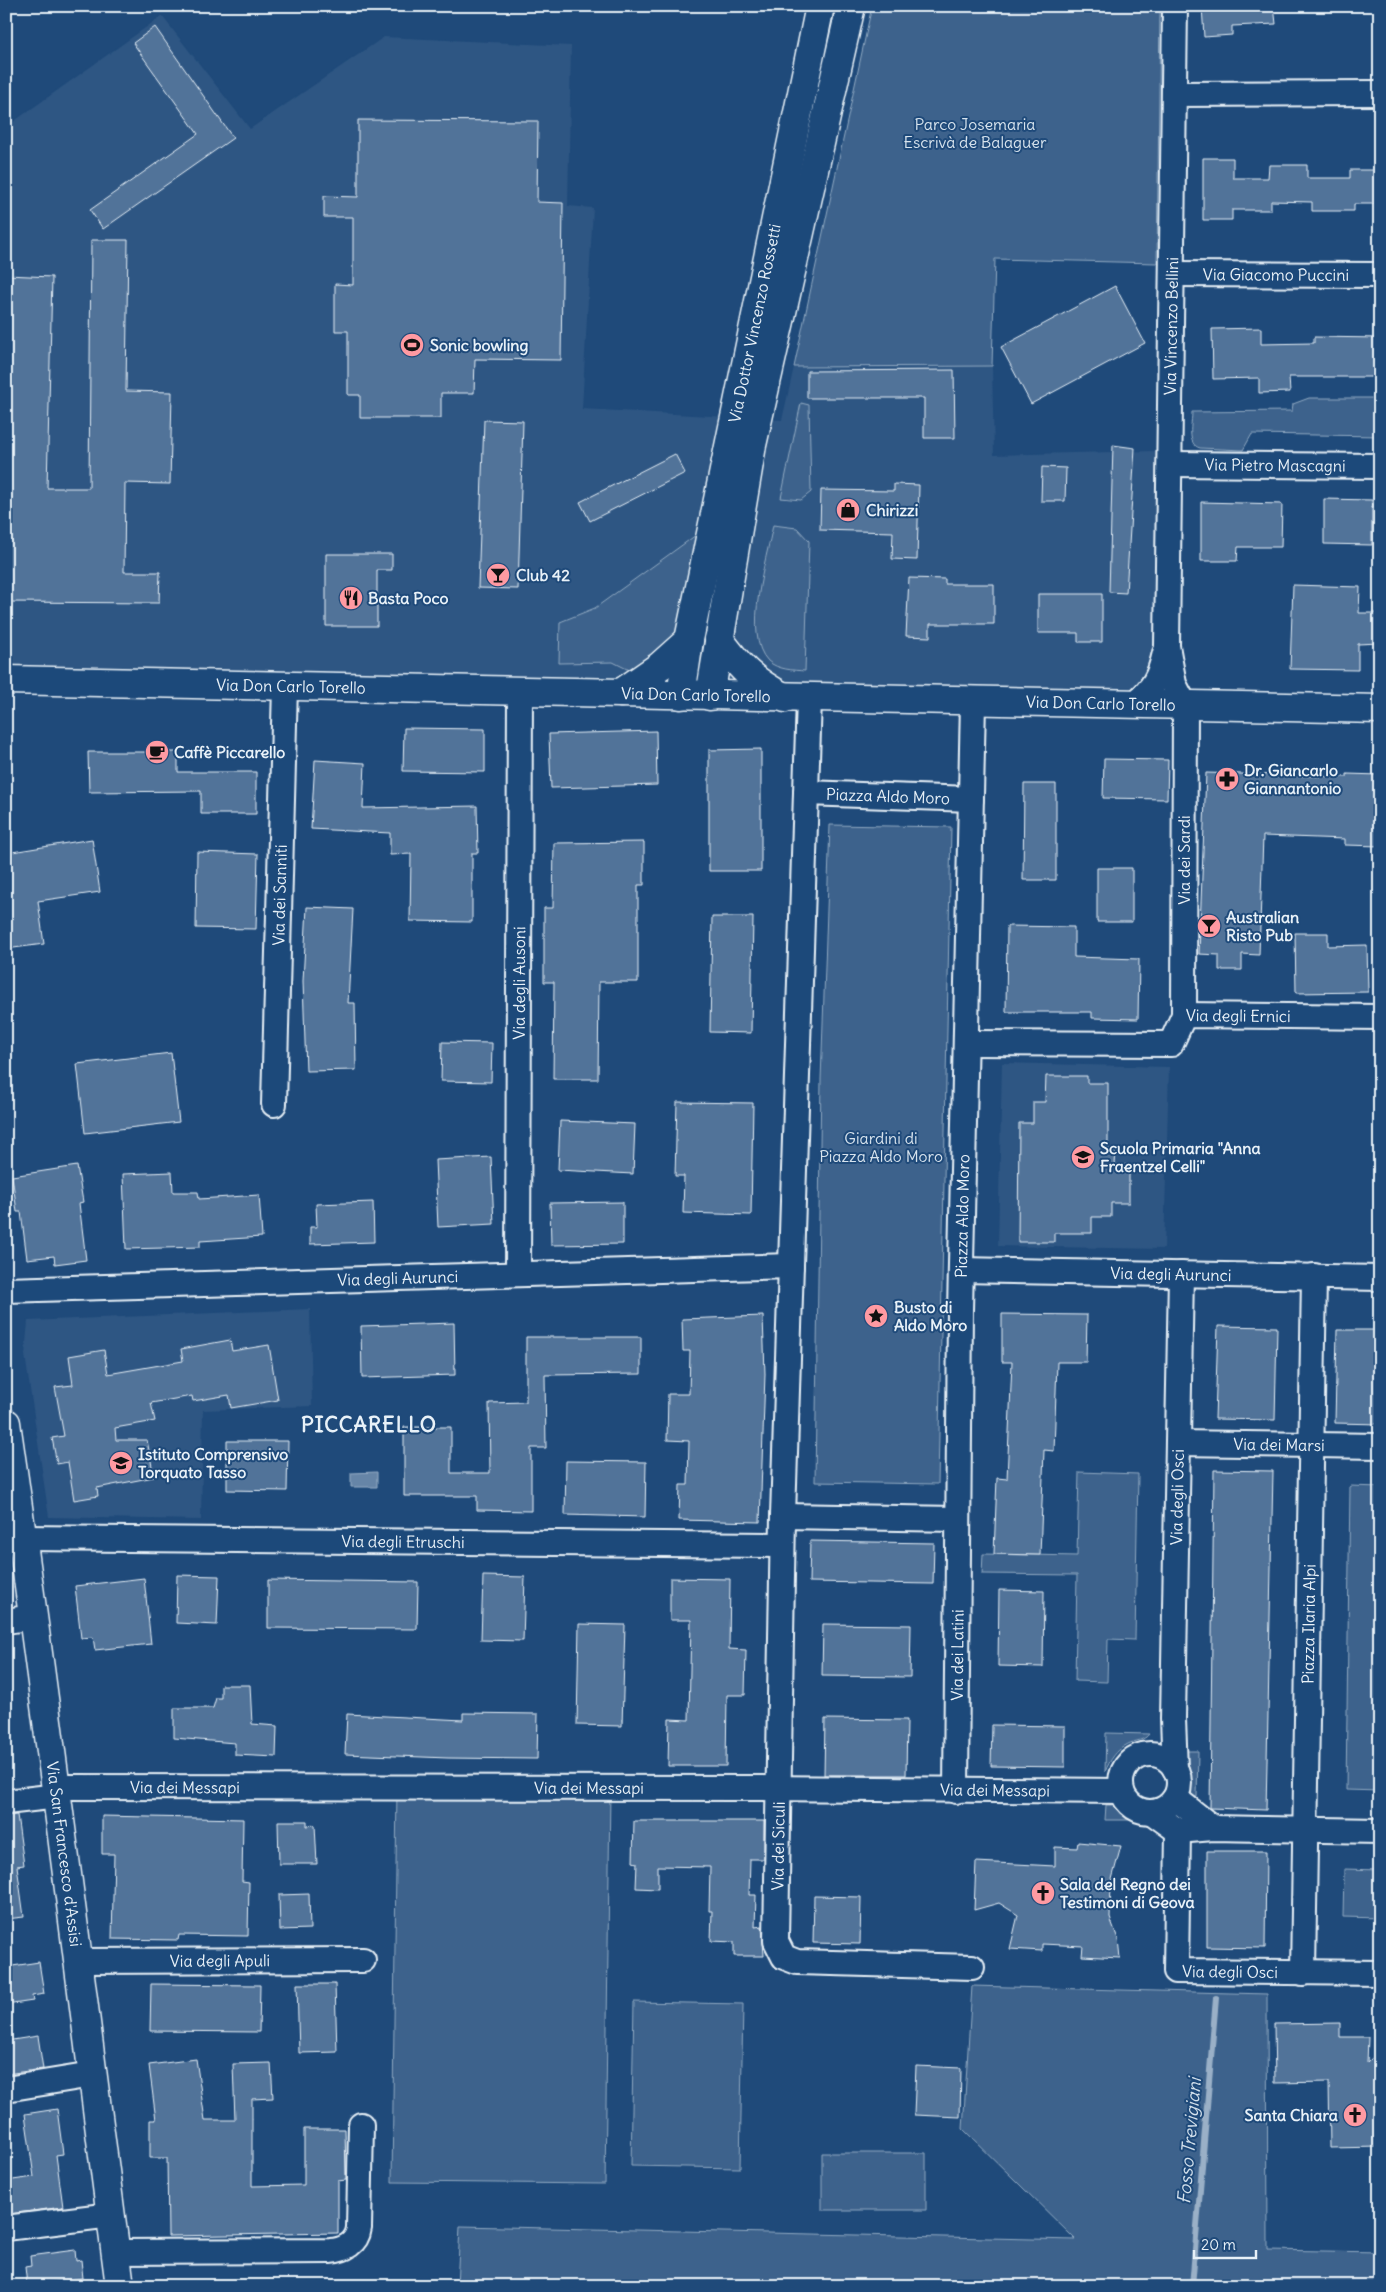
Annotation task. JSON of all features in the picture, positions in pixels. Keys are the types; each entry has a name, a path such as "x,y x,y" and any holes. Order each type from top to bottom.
{"street":[{"name":"Via Dottor Vincenzo Rossetti","path":"681,695 689,640 820,6"},
{"name":"Via Dottor Vincenzo Rossetti","path":"710,696 752,445 851,6"},
{"name":"Via Vincenzo Bellini","path":"1175,6 1167,646 1174,684 1185,706"},
{"path":"1174,94 1380,93"},
{"name":"Via Giacomo Puccini","path":"1172,274 1380,275"},
{"name":"Via Pietro Mascagni","path":"1170,464 1380,466"},
{"path":"719,639 743,670 758,683 797,698"},
{"path":"622,693 665,662 689,640"},
{"name":"Via Vincenzo Bellini","path":"1134,705 1152,688 1160,676 1167,646"},
{"name":"Via Don Carlo Torello","path":"8,680 973,702 1380,709"},
{"name":"Via dei Sanniti","path":"274,1104 284,686"},
{"name":"Via degli Ausoni","path":"518,1274 520,691"},
{"name":"Piazza Aldo Moro","path":"782,1545 806,793 797,698"},
{"name":"Piazza Aldo Moro","path":"957,1519 973,702"},
{"name":"Via dei Sardi","path":"1184,1015 1185,706"},
{"name":"Piazza Aldo Moro","path":"806,793 971,799"},
{"name":"Via degli Ernici","path":"966,1042 1171,1044 1184,1015 1380,1017"},
{"name":"Via degli Aurunci","path":"6,1290 791,1266"},
{"name":"Via degli Aurunci","path":"961,1270 1380,1278"},
{"name":"Via degli Osci","path":"1175,1769 1173,1719 1181,1274"},
{"name":"Piazza Ilaria Alpi","path":"1302,1973 1314,1276"},
{"name":"Via San Francesco d'Assisi","path":"6,1423 17,1531 34,1617 58,1792 92,2075 120,2286"},
{"name":"Via dei Marsi","path":"1178,1443 1380,1446"},
{"path":"783,1516 957,1519"},
{"name":"Via dei Latini","path":"956,1791 957,1519"},
{"name":"Via degli Etruschi","path":"17,1531 782,1545"},
{"name":"Via dei Siculi","path":"782,1545 780,1788 776,1941 784,1957 797,1962 972,1967"},
{"path":"6,1621 34,1617"},
{"name":"Via degli Osci","path":"1153,1754 1173,1719"},
{"path":"1153,1754 1170,1762 1175,1769 1179,1784 1175,1798 1162,1810 1153,1812 1137,1810 1130,1805 1121,1791 1120,1781 1128,1764 1135,1758 1153,1754"},
{"name":"Via dei Messapi","path":"6,1802 58,1792 780,1788 1121,1791"},
{"path":"1175,1798 1213,1828"},
{"path":"1153,1812 1178,1832 1213,1828 1380,1831"},
{"name":"Via degli Osci","path":"1178,1832 1176,1971 1302,1973"},
{"name":"Via degli Apuli","path":"78,1961 363,1960"},
{"path":"1302,1973 1380,1973"},
{"path":"6,2089 92,2075"},
{"path":"116,2252 330,2251 345,2248 355,2239 359,2228 361,2125"},
{"path":"6,2228 111,2215"}],"shaded area":[{"path":"162,16 250,129 384,37 571,46 568,206 593,208 582,409 782,420 794,367 992,366 994,455 1156,451 1155,697 6,675 6,127"},
{"name":"Scuola Primaria \"Anna Fraentzel Celli\"","path":"1002,1063 1169,1067 1164,1249 998,1246"},
{"name":"Istituto Comprensivo Torquato Tasso","path":"310,1309 312,1406 203,1410 201,1520 49,1517 25,1355 28,1321"},
{"path":"377,1472 377,1487 351,1487 351,1473"}],"green space":[{"name":"Parco Josemaria Escrivà de Balaguer","path":"872,6 1160,6 1157,263 995,259 992,366 794,367"},
{"path":"1309,398 1380,398 1380,436 1252,434 1243,450 1200,448 1196,446 1191,438 1192,412 1292,411 1293,404"},
{"path":"801,403 809,405 811,492 801,500 781,498"},
{"path":"773,525 797,528 809,541 805,671 781,668 768,661 761,649 757,633 758,596"},
{"path":"703,530 687,640 645,668 627,669 613,662 559,663 560,622 595,608"},
{"name":"Giardini di Piazza Aldo Moro","path":"830,825 951,827 938,1484 815,1482 821,1080"},
{"path":"1079,1472 1138,1474 1135,1640 1108,1639 1107,1682 1075,1681 1077,1575 982,1574 983,1554 1077,1556"},
{"path":"1350,1486 1380,1487 1380,1791 1346,1790"},
{"path":"1106,1733 1149,1734 1145,1738 1120,1749 1111,1759 1105,1772"},
{"path":"1185,1751 1198,1751 1197,1797 1186,1798 1183,1792"},
{"path":"397,1789 610,1791 605,2184 392,2182"},
{"path":"1106,1805 1114,1805 1141,1820 1105,1820"},
{"path":"1344,1869 1380,1870 1380,1918 1343,1917"},
{"path":"972,1986 1267,1994 1268,2250 1380,2252 1380,2286 457,2286 460,2226 1076,2240 963,2129"},
{"path":"634,2002 743,2004 740,2168 631,2166"},
{"path":"822,2153 926,2153 926,2210 822,2210"}],"building":[{"path":"1202,6 1274,6 1276,24 1232,26 1232,35 1204,37"},
{"path":"155,27 233,138 103,229 90,210 198,134 133,43"},
{"path":"358,120 538,121 537,202 563,203 561,360 475,359 474,393 441,393 441,418 360,418 360,395 348,395 348,331 335,331 335,284 353,285 353,217 324,217 324,196 358,197"},
{"path":"1203,158 1233,158 1233,178 1268,178 1269,165 1307,165 1307,178 1350,178 1350,170 1380,170 1380,204 1354,204 1354,211 1312,211 1312,202 1271,201 1271,210 1232,210 1232,220 1203,220"},
{"path":"91,240 128,240 126,391 172,392 170,484 125,483 124,572 160,572 159,603 6,602 6,275 52,277 47,488 89,488"},
{"path":"1115,286 1145,343 1031,404 1001,347"},
{"path":"1261,328 1261,344 1314,343 1314,337 1380,338 1380,377 1289,377 1290,392 1259,393 1259,378 1213,379 1212,329"},
{"path":"954,370 955,438 924,438 924,398 807,398 807,371"},
{"path":"484,420 523,421 518,589 478,588"},
{"path":"1113,445 1135,448 1126,593 1109,592"},
{"path":"675,454 685,473 590,521 580,502"},
{"path":"1042,467 1066,468 1065,501 1041,501"},
{"path":"894,484 919,485 917,560 892,559 893,532 820,530 821,490 894,491"},
{"path":"1324,499 1372,500 1372,545 1324,544"},
{"path":"1201,502 1282,504 1281,547 1238,547 1237,561 1201,561"},
{"name":"Basta Poco","path":"326,554 392,554 392,570 377,570 377,626 326,626"},
{"path":"909,578 945,579 945,584 994,584 994,624 930,624 930,637 906,636"},
{"path":"1293,585 1360,587 1359,613 1380,613 1380,643 1358,644 1358,670 1290,669"},
{"path":"1038,594 1102,594 1102,642 1078,642 1078,633 1038,633"},
{"path":"404,728 485,729 485,772 403,771"},
{"path":"656,731 657,785 551,788 549,734"},
{"path":"761,749 761,871 709,871 709,750"},
{"path":"88,752 178,752 178,772 256,772 256,814 201,814 201,791 89,792"},
{"path":"1104,759 1168,760 1167,799 1103,798"},
{"path":"315,760 365,763 363,808 477,806 478,853 472,853 472,922 410,921 411,854 390,855 390,833 311,829"},
{"path":"1206,773 1347,777 1347,774 1380,775 1380,846 1345,845 1345,839 1263,836 1259,955 1242,954 1242,970 1219,970 1219,955 1199,954"},
{"path":"1024,784 1056,784 1056,880 1023,880"},
{"path":"92,839 100,892 38,901 44,944 6,949 6,853"},
{"path":"644,842 644,885 638,885 638,982 599,982 598,1079 553,1079 554,982 544,982 544,908 553,908 554,843"},
{"path":"197,852 258,854 256,929 196,928"},
{"path":"1097,868 1132,868 1132,922 1097,922"},
{"path":"307,907 353,909 348,1003 355,1003 356,1070 306,1071 303,981"},
{"path":"712,917 753,917 751,1033 710,1032"},
{"path":"1007,926 1074,927 1074,957 1139,959 1138,1019 1092,1018 1092,1012 1006,1012"},
{"path":"1295,933 1328,933 1328,946 1367,945 1368,992 1296,993"},
{"path":"442,1042 492,1043 491,1082 441,1081"},
{"path":"171,1053 179,1122 85,1133 77,1064"},
{"path":"1046,1076 1087,1076 1087,1083 1108,1083 1108,1149 1116,1149 1115,1165 1129,1165 1129,1203 1111,1203 1111,1217 1092,1217 1092,1233 1054,1233 1054,1242 1018,1242 1019,1123 1033,1123 1033,1102 1045,1102"},
{"path":"677,1102 753,1103 751,1215 683,1213 684,1176 675,1176"},
{"path":"560,1121 635,1124 633,1174 558,1170"},
{"path":"491,1157 494,1224 438,1227 435,1160"},
{"path":"77,1166 83,1202 79,1203 86,1260 55,1264 54,1256 27,1259 21,1212 17,1212 12,1176"},
{"path":"172,1172 173,1192 198,1192 199,1199 259,1195 262,1237 200,1241 200,1247 126,1249 123,1174"},
{"path":"373,1202 374,1242 310,1244 310,1227 317,1227 316,1204"},
{"path":"623,1202 623,1244 551,1245 550,1203"},
{"path":"1002,1314 1087,1315 1086,1362 1057,1362 1054,1451 1044,1450 1040,1555 994,1554 997,1478 1007,1479 1012,1362 1002,1362"},
{"path":"763,1316 765,1374 760,1522 679,1520 680,1485 688,1485 689,1441 667,1440 668,1394 689,1394 690,1351 683,1351 682,1319"},
{"path":"454,1323 455,1375 362,1378 361,1326"},
{"path":"1218,1326 1277,1327 1275,1420 1215,1419"},
{"path":"1337,1330 1380,1330 1380,1424 1335,1423"},
{"path":"526,1337 641,1337 641,1374 545,1375 546,1448 531,1448 531,1511 477,1510 477,1496 404,1496 404,1427 451,1427 451,1473 490,1473 489,1403 526,1402"},
{"path":"230,1340 232,1351 269,1345 278,1400 231,1408 229,1395 193,1401 192,1396 151,1403 155,1421 115,1428 116,1440 147,1440 154,1477 97,1488 98,1496 74,1500 68,1462 57,1464 52,1438 64,1436 55,1387 73,1385 69,1356 104,1350 108,1374 183,1361 181,1349"},
{"path":"227,1441 288,1441 287,1491 227,1490"},
{"path":"566,1461 646,1462 645,1517 565,1515"},
{"path":"1214,1470 1273,1471 1266,1810 1210,1808"},
{"path":"810,1541 934,1543 933,1584 809,1582"},
{"path":"177,1575 219,1576 217,1625 176,1623"},
{"path":"483,1576 525,1577 523,1641 481,1640"},
{"path":"144,1578 151,1644 95,1650 93,1637 81,1638 75,1586"},
{"path":"670,1578 730,1579 729,1649 746,1650 745,1695 727,1695 726,1766 668,1766 669,1719 689,1720 691,1620 670,1620"},
{"path":"268,1580 418,1582 417,1629 268,1628"},
{"path":"999,1590 1044,1591 1043,1667 998,1666"},
{"path":"579,1624 625,1625 622,1726 577,1725"},
{"path":"823,1624 911,1625 910,1677 822,1676"},
{"path":"221,1685 250,1685 252,1724 277,1726 276,1757 235,1755 235,1743 174,1738 174,1708 213,1708 216,1698 221,1698"},
{"path":"463,1713 538,1714 537,1759 345,1754 347,1714 463,1720"},
{"path":"825,1719 907,1720 906,1775 824,1775"},
{"path":"992,1725 1065,1726 1065,1767 991,1766"},
{"path":"17,1815 24,1865 17,1866 24,1917 6,1919 6,1816"},
{"path":"102,1816 243,1819 242,1881 249,1882 248,1936 179,1935 178,1940 112,1939 114,1854 102,1854"},
{"path":"278,1821 307,1821 307,1826 315,1825 317,1864 279,1864"},
{"path":"634,1821 764,1821 764,1859 750,1859 749,1895 756,1895 755,1927 762,1926 764,1956 734,1956 734,1942 711,1941 712,1911 709,1911 710,1867 658,1866 658,1889 636,1888 637,1863 633,1862"},
{"name":"Sala del Regno dei Testimoni di Geova","path":"1078,1842 1121,1846 1111,1883 1110,1918 1118,1939 1120,1958 1082,1956 1083,1946 1042,1944 1042,1951 1010,1949 1018,1915 999,1903 974,1910 976,1862 1055,1866 1055,1847 1077,1848"},
{"path":"1207,1851 1266,1851 1265,1948 1207,1947"},
{"path":"309,1894 310,1929 280,1930 279,1895"},
{"path":"814,1896 861,1897 860,1944 813,1943"},
{"path":"39,1962 44,1994 32,1996 33,2001 6,2005 6,1967"},
{"path":"151,1984 260,1985 259,2032 150,2031"},
{"path":"297,1984 335,1984 337,2052 299,2053"},
{"name":"Santa Chiara","path":"1340,2023 1340,2037 1368,2037 1367,2063 1380,2050 1380,2147 1330,2148 1329,2082 1275,2083 1274,2024"},
{"path":"38,2036 43,2069 6,2074 6,2041"},
{"path":"196,2059 205,2120 235,2120 233,2064 271,2063 273,2098 252,2099 252,2186 304,2185 304,2129 345,2129 346,2180 338,2181 338,2233 168,2236 167,2158 150,2158 150,2120 156,2120 149,2065"},
{"path":"916,2066 961,2068 960,2117 914,2115"},
{"path":"57,2109 63,2154 56,2155 63,2207 9,2214 6,2181 34,2177 25,2114"},
{"path":"75,2250 76,2261 81,2260 83,2278 27,2285 25,2267 31,2266 30,2256"}],"waterway":[{"name":"Fosso Trevigiani","path":"1192,2286 1216,1998"}],"place":[{"name":"Sonic bowling","path":"412,345"},
{"name":"Chirizzi","path":"848,510"},
{"name":"Club 42","path":"498,575"},
{"name":"Basta Poco","path":"351,598"},
{"name":"Caffè Piccarello","path":"157,752"},
{"name":"Dr. Giancarlo Giannantonio","path":"1227,779"},
{"name":"Australian Risto Pub","path":"1209,926"},
{"name":"Scuola Primaria \"Anna Fraentzel Celli\"","path":"1083,1157"},
{"name":"Busto di Aldo Moro","path":"876,1316"},
{"name":"Istituto Comprensivo Torquato Tasso","path":"121,1463"},
{"name":"Sala del Regno dei Testimoni di Geova","path":"1043,1893"},
{"name":"Santa Chiara","path":"1355,2115"}],"district":[{"name":"PICCARELLO","path":"369,1424"}]}
